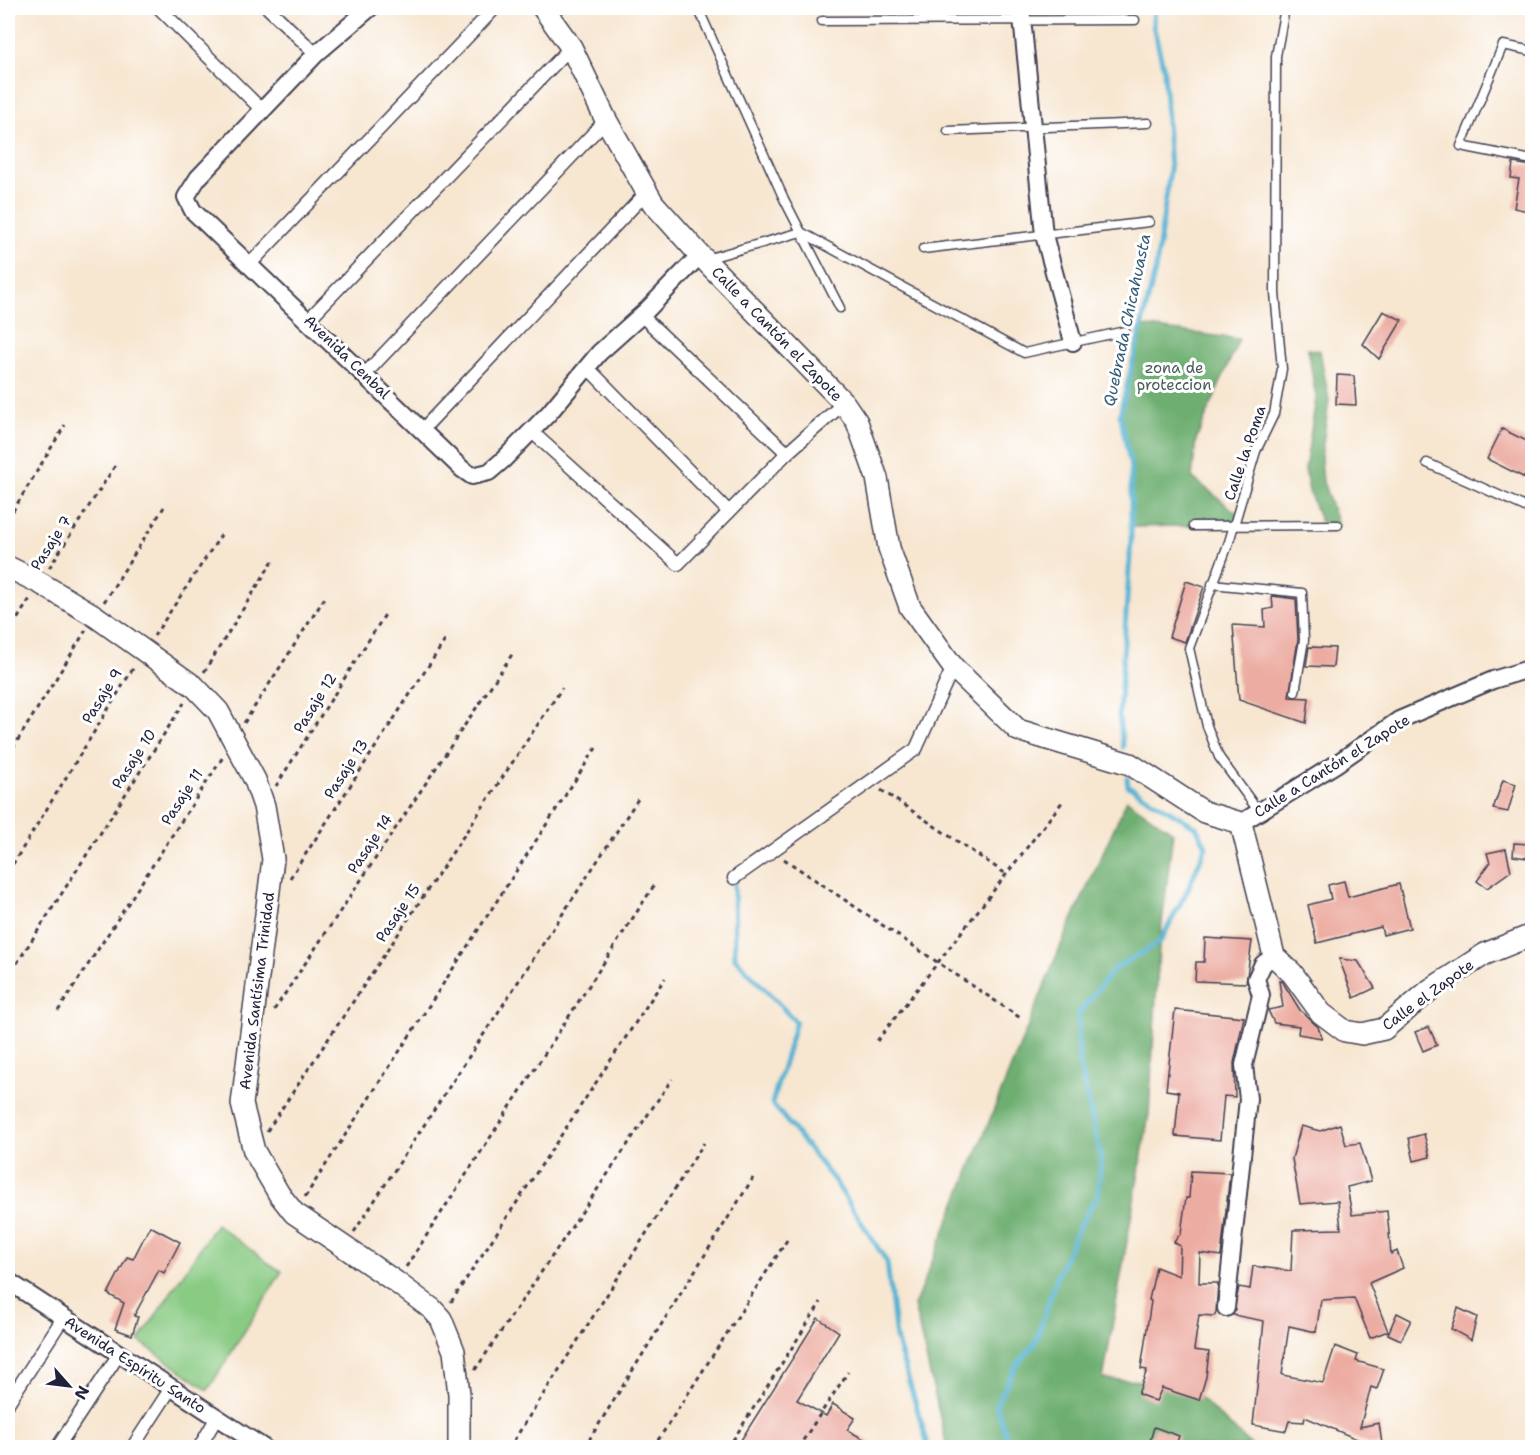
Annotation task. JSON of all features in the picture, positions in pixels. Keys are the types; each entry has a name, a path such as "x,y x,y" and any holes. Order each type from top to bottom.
{"street":[{"path":"159,8 263,111"},
{"path":"268,8 316,54"},
{"name":"Avenida Cenbal","path":"370,8 316,54 198,178 186,197 193,211 472,476 489,472 531,431 587,367 702,258"},
{"path":"250,264 495,8"},
{"name":"Calle a Cantón el Zapote","path":"543,8 571,47 606,120 646,193 702,258 844,403 857,422 877,478 889,548 910,607 953,667 1018,730 1130,764 1204,812 1250,817 1399,720 1493,680 1533,668"},
{"path":"1022,14 1044,235 1073,342"},
{"path":"308,320 571,47"},
{"path":"365,374 606,120"},
{"path":"423,429 646,193"},
{"path":"641,315 788,453"},
{"path":"587,367 729,512"},
{"path":"531,431 678,564 788,453 844,403"},
{"name":"Avenida Santísima Trinidad","path":"8,567 40,582 145,649 195,687 218,711 255,780 264,806 273,859 242,1104 254,1151 279,1194 294,1213 396,1282 441,1319 454,1351 459,1394 459,1448"},
{"path":"734,878 916,749 953,667"},
{"path":"1226,1308 1248,1099 1244,1065 1261,995 1256,979 1263,964 1274,956 1250,817"},
{"name":"Calle el Zapote","path":"1274,956 1292,973 1321,1013 1346,1031 1362,1034 1384,1029 1431,989 1485,954 1533,935"},
{"name":"Avenida Espíritu Santo","path":"9,1287 63,1318 264,1448"},
{"path":"8,1403 63,1318"},
{"path":"57,1448 119,1354"},
{"path":"132,1448 171,1388"},
{"path":"199,1448 217,1418"}],"lane":[{"path":"698,8 801,232 840,308"},
{"name":"Calle la Poma","path":"1250,817 1219,757 1207,726 1189,648 1234,525 1257,451 1274,414 1282,369 1275,293 1276,56 1285,8"},
{"path":"822,21 1022,14 1135,20"},
{"path":"1533,51 1503,45 1461,146 1533,160"},
{"path":"948,131 1148,123"},
{"path":"923,249 1149,222"},
{"path":"702,258 801,232 1024,353 1125,331"},
{"path":"1427,464 1533,510"},
{"path":"1193,526 1338,525"},
{"path":"1212,584 1302,594 1304,640 1295,692"}],"path":[{"path":"8,404 12,396"},
{"path":"8,519 65,425"},
{"name":"Pasaje 7","path":"8,634 115,466"},
{"name":"Pasaje 9","path":"8,872 145,649 221,536"},
{"name":"Pasaje 10","path":"12,971 195,687 274,559"},
{"name":"Pasaje 11","path":"58,1011 326,596"},
{"name":"Pasaje 12","path":"264,806 386,612"},
{"name":"Pasaje 13","path":"286,884 446,639"},
{"name":"Pasaje 14","path":"268,1019 513,653"},
{"name":"Pasaje 15","path":"254,1151 562,688"},
{"path":"294,1213 596,748"},
{"path":"869,783 1006,874"},
{"path":"344,1247 638,799"},
{"path":"877,1041 1063,801"},
{"path":"773,851 1022,1019"},
{"path":"396,1282 655,884"},
{"path":"441,1319 664,978"},
{"path":"459,1394 672,1079"},
{"path":"508,1448 704,1143"},
{"path":"584,1448 753,1178"},
{"path":"653,1448 789,1236"},
{"path":"728,1448 821,1302"},
{"path":"798,1448 848,1372"}],"green space":[{"name":"zona de proteccion","path":"1142,326 1239,339 1196,440 1192,477 1238,514 1234,525 1131,527 1131,468 1120,411"},
{"path":"1308,349 1320,351 1329,400 1321,459 1323,482 1338,525 1320,521 1309,491 1305,470 1316,398"},
{"path":"1127,800 1173,832 1159,948 1149,1114 1103,1379 1184,1383 1253,1447 947,1447 914,1306 1063,940"},
{"path":"216,1224 282,1271 208,1390 139,1341"}],"building":[{"path":"1513,163 1533,166 1533,212 1514,208 1519,179 1511,178"},
{"path":"1383,311 1402,320 1379,359 1363,344"},
{"path":"1337,375 1354,376 1356,405 1336,404"},
{"path":"1502,429 1533,444 1533,462 1525,478 1487,459"},
{"path":"1186,581 1204,587 1185,642 1169,637"},
{"path":"1272,596 1296,599 1298,640 1289,697 1309,698 1306,723 1239,700 1233,625 1265,627 1264,610 1273,608"},
{"path":"1309,647 1335,648 1333,667 1306,666"},
{"path":"1503,780 1516,784 1508,812 1493,809"},
{"path":"1514,843 1529,844 1527,858 1513,856"},
{"path":"1506,849 1511,871 1487,888 1477,881 1490,863 1487,853"},
{"path":"1344,881 1348,897 1399,884 1410,928 1383,935 1381,927 1317,943 1308,905 1331,899 1328,885"},
{"path":"1205,938 1252,941 1246,983 1195,981 1196,962 1204,962"},
{"path":"1339,959 1358,961 1375,988 1354,998"},
{"path":"1279,981 1282,981 1300,1010 1318,1027 1322,1038 1298,1034 1299,1026 1274,1023 1268,1010 1283,1007"},
{"path":"1175,1010 1244,1017 1234,1063 1235,1097 1224,1096 1220,1140 1175,1136 1179,1092 1166,1090"},
{"path":"1429,1027 1437,1045 1423,1051 1415,1032"},
{"path":"1340,1124 1346,1145 1360,1143 1371,1181 1347,1187 1352,1215 1387,1211 1391,1254 1397,1251 1403,1268 1369,1283 1388,1331 1370,1338 1354,1298 1321,1300 1316,1332 1289,1326 1282,1375 1323,1383 1335,1346 1358,1355 1356,1361 1384,1369 1377,1389 1371,1387 1360,1427 1379,1423 1382,1444 1371,1445 1305,1417 1304,1422 1289,1421 1286,1431 1253,1425 1264,1321 1233,1315 1239,1287 1250,1289 1253,1266 1291,1271 1293,1230 1341,1229 1338,1201 1300,1204 1292,1159 1301,1126 1320,1131"},
{"path":"1424,1134 1430,1157 1414,1161 1409,1138"},
{"path":"1191,1171 1230,1173 1221,1256 1200,1253 1199,1283 1218,1283 1216,1312 1214,1316 1199,1315 1194,1350 1209,1352 1206,1377 1199,1400 1162,1388 1156,1401 1138,1394 1147,1370 1141,1369 1151,1301 1149,1300 1156,1267 1179,1276 1180,1246 1174,1242 1181,1233 1186,1198 1189,1198"},
{"path":"150,1226 180,1242 164,1273 159,1270 134,1316 138,1317 132,1335 115,1329 124,1303 108,1294 127,1257 133,1259"},
{"path":"1458,1308 1477,1317 1471,1340 1451,1329"},
{"path":"1397,1313 1411,1320 1401,1340 1388,1334"},
{"path":"818,1318 839,1332 797,1400 826,1416 833,1404 855,1418 847,1430 880,1448 736,1448"},
{"path":"1154,1427 1179,1436 1175,1448 1148,1448"}],"waterway":[{"name":"Quebrada Chicahuasta","path":"1123,747 1119,715 1131,541 1131,468 1120,414 1156,267 1170,170 1164,70 1153,25 1154,8"},
{"name":"Quebrada Chicahuasta","path":"1010,1448 996,1404 1017,1365 1035,1344 1058,1274 1079,1227 1098,1194 1101,1157 1079,1062 1078,1014 1114,969 1160,942 1187,891 1206,846 1196,827 1128,786 1127,778"},
{"path":"734,878 735,958 796,1022 772,1103 834,1180 887,1262 896,1338 929,1448"}]}
